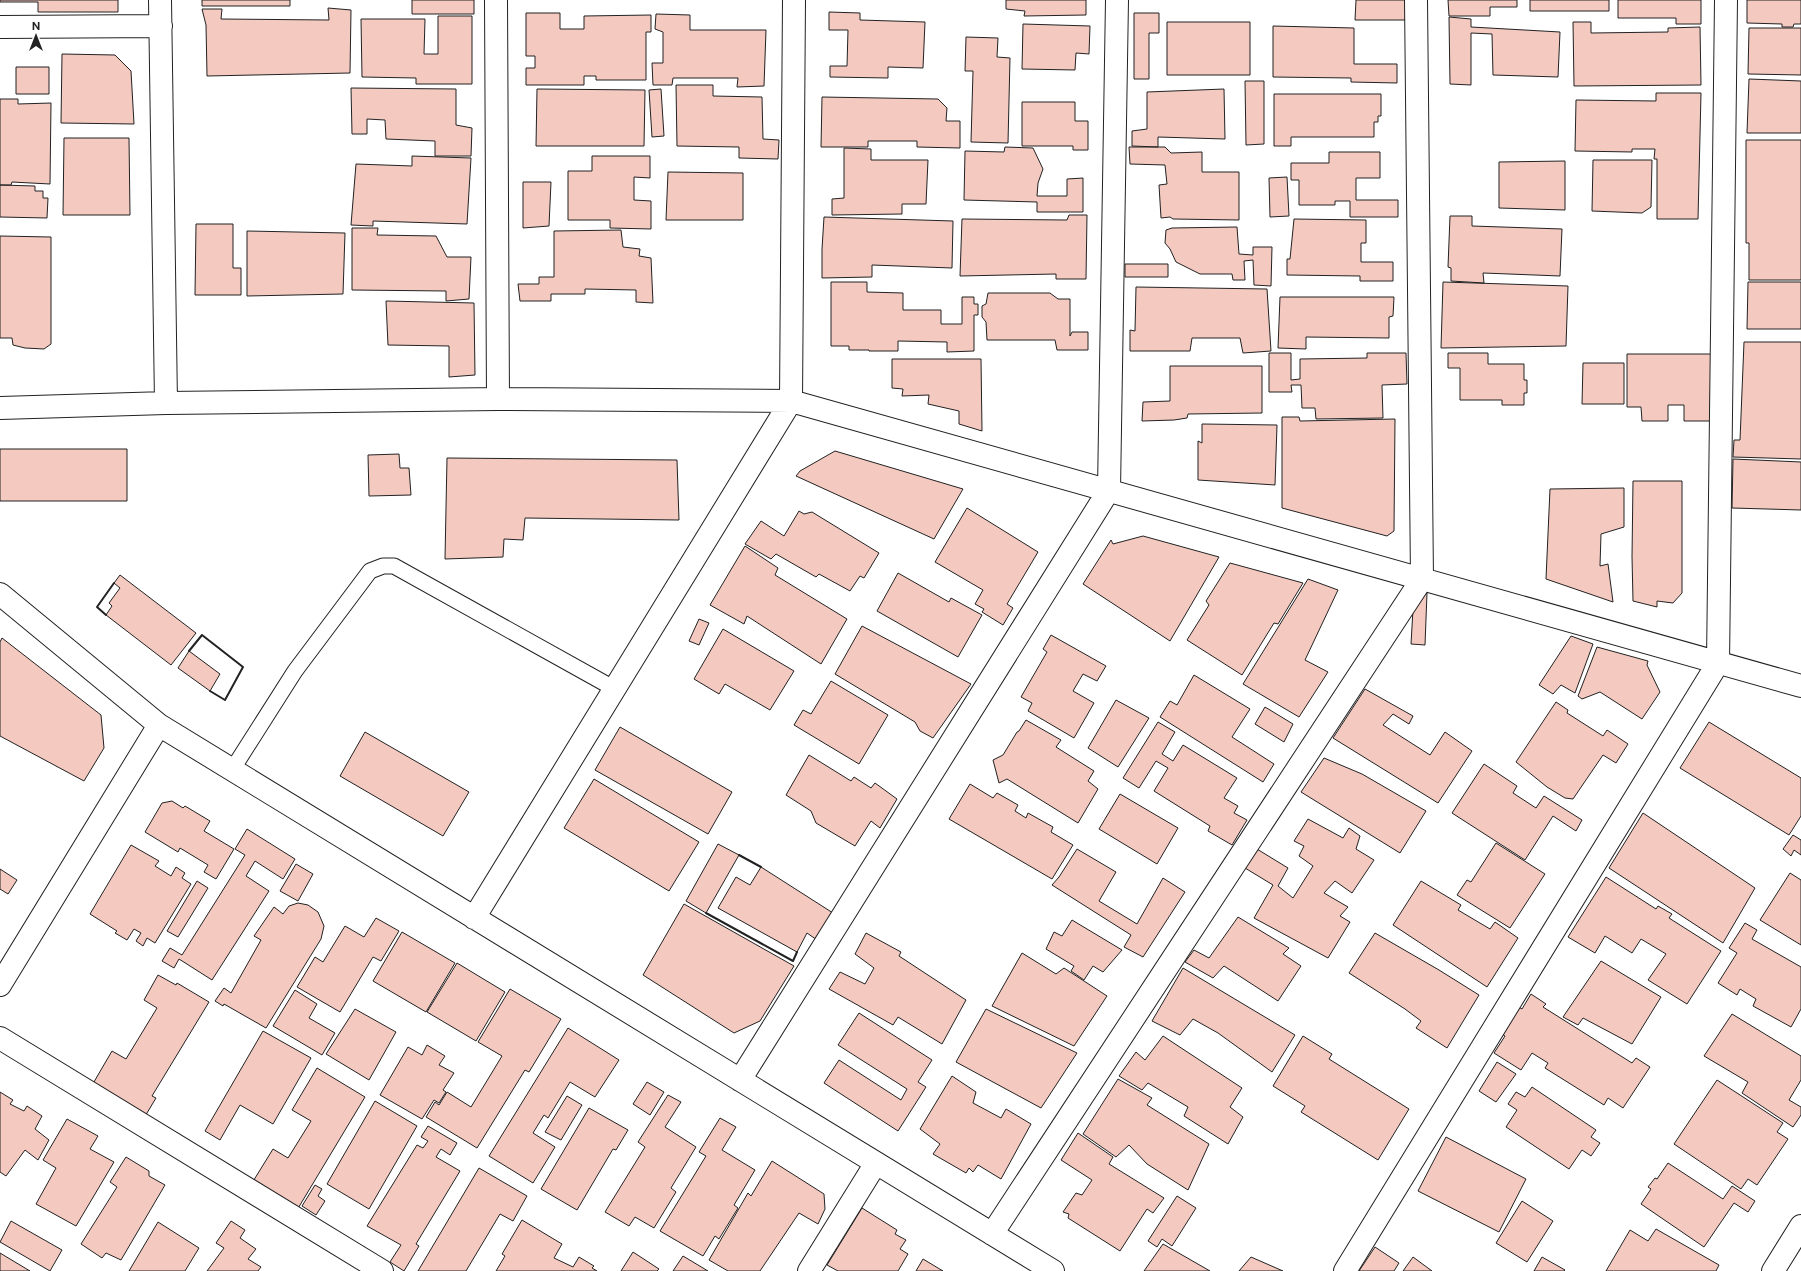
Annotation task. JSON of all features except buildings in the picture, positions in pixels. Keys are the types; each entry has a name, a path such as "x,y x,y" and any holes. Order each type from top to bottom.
{"street":[{"path":"160,0 166,403"},
{"path":"496,0 498,399"},
{"path":"474,918 791,401 794,0"},
{"path":"740,1080 1109,490 1117,0"},
{"path":"992,1234 1422,579 1416,0"},
{"path":"1345,1271 1718,663 1726,0"},
{"path":"0,27 161,26"},
{"path":"0,408 166,403 498,399 791,401 1801,686"},
{"path":"0,594 159,725 1053,1271"},
{"path":"0,985 159,725"},
{"path":"0,1038 382,1271"},
{"path":"809,1271 876,1163"},
{"path":"1773,1271 1801,1226"}],"lane":[{"path":"232,770 295,671 370,571 383,566 394,566 615,689"}],"wall":[{"path":"106,615 97,607 114,583"},
{"path":"189,651 202,635 243,667 225,700 210,691"},
{"path":"739,855 761,867"},
{"path":"706,913 793,961 797,952"}]}
